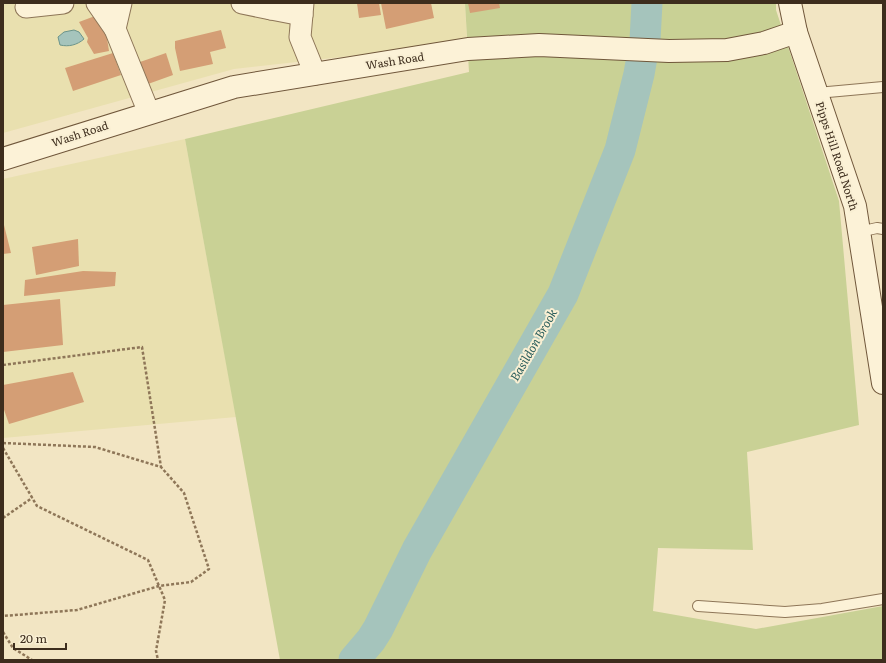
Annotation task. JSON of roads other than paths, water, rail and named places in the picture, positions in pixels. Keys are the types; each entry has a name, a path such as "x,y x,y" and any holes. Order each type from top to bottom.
{"street":[{"path":"26,7 63,3"},
{"path":"97,3 115,29 149,113"},
{"path":"115,29 121,3"},
{"path":"242,3 303,9 300,37 315,74"},
{"name":"Pipps Hill Road North","path":"790,3 796,32 855,206 859,232 878,313 882,377"},
{"name":"Wash Road","path":"3,159 234,87 468,49 539,45 620,50 727,50 764,43 796,32"}],"lane":[{"path":"817,93 883,87"},
{"path":"859,232 877,228 883,229"},
{"path":"698,606 785,612 822,609 883,599"}],"water":[{"path":"74,30 79,32 84,39 73,45 60,45 58,37 64,32"}],"waterway":[{"name":"Basildon Brook","path":"354,660 378,629 417,550 563,294 620,150 639,74 645,40 647,3"}]}
